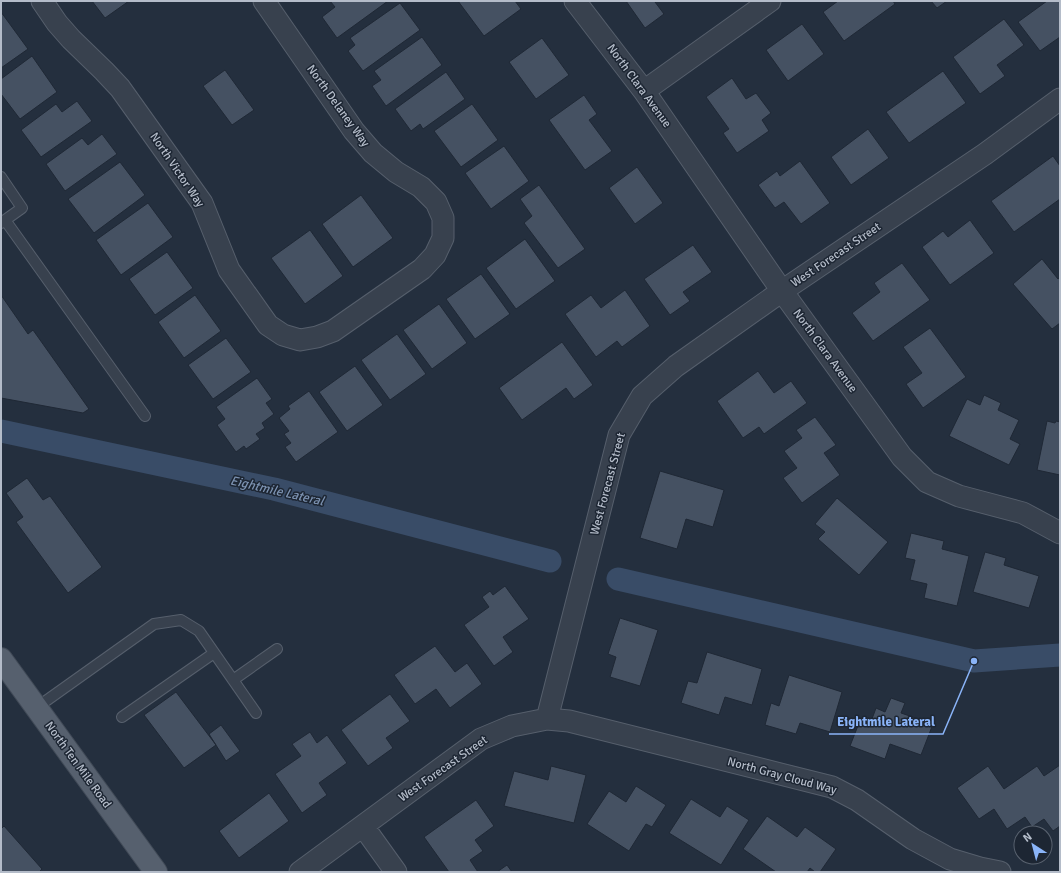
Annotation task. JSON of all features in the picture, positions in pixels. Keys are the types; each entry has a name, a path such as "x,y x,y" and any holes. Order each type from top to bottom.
{"main road":[{"name":"North Ten Mile Road","path":"1,659 156,872"}],"street":[{"name":"North Victor Way","path":"42,1 57,23 71,39 104,70 120,88 202,203 229,270 268,325 283,335 300,340 317,337 333,331 422,269 435,255 443,238"},
{"name":"North Delaney Way","path":"264,1 354,131 373,152 396,172 421,187 436,202 443,218 443,238"},
{"name":"North Clara Avenue","path":"575,1 644,91 782,291 902,457 927,482 960,496 1023,513 1060,533"},
{"path":"644,91 770,1"},
{"name":"West Forecast Street","path":"300,872 481,739 512,726 547,719 619,435 642,396 676,366 782,291 985,154 1060,99"},
{"name":"North Gray Cloud Way","path":"547,719 569,721 832,787 857,800 913,839 950,859 1000,872"},
{"path":"363,826 396,872"}],"lane":[{"path":"1,177 22,208 3,222 145,416"},
{"path":"36,708 154,624 181,620 199,631 256,713"},
{"path":"233,680 277,649"},
{"path":"122,717 214,653"}],"building":[{"path":"92,1 129,1 105,18"},
{"path":"330,1 388,1 337,38 322,17 335,7"},
{"path":"458,1 515,1 521,9 484,36"},
{"path":"626,1 657,1 655,2 664,14 645,28"},
{"path":"838,1 893,1 895,4 844,41 823,12"},
{"path":"931,1 947,1 937,8"},
{"path":"1047,1 1060,1 1060,37 1040,51 1018,22"},
{"path":"400,3 420,30 363,71 348,51 355,45 350,38"},
{"path":"1,12 28,49 1,68"},
{"path":"1004,19 1024,45 997,65 1005,76 980,94 953,57"},
{"path":"802,24 824,54 788,81 766,50"},
{"path":"422,37 442,65 386,106 372,86 381,80 374,71"},
{"path":"542,38 569,75 536,99 509,62"},
{"path":"32,56 57,92 20,119 1,94 1,79"},
{"path":"225,70 254,110 232,125 203,86"},
{"path":"943,71 966,103 909,143 886,112"},
{"path":"446,72 465,99 423,129 420,124 411,131 395,109"},
{"path":"732,78 746,99 756,93 771,113 762,120 769,131 737,153 723,133 729,129 706,97"},
{"path":"584,95 597,114 589,120 612,151 585,170 549,120"},
{"path":"77,101 92,121 41,157 21,130 56,104 62,112"},
{"path":"472,104 498,140 461,167 434,131"},
{"path":"868,129 889,158 851,185 831,157"},
{"path":"102,134 117,154 65,191 46,164 82,138 88,145"},
{"path":"504,146 529,181 491,209 465,173"},
{"path":"1053,156 1060,166 1060,199 1014,232 991,201"},
{"path":"800,161 830,203 801,224 784,202 775,208 758,185 777,171 780,176"},
{"path":"120,162 145,195 94,233 68,199"},
{"path":"637,167 663,203 635,224 609,188"},
{"path":"539,185 585,249 558,268 524,223 532,216 520,199"},
{"path":"361,195 393,238 353,267 322,224"},
{"path":"148,203 173,237 121,275 96,240"},
{"path":"970,220 994,253 950,285 922,247 943,231 948,237"},
{"path":"310,230 343,276 305,304 271,258"},
{"path":"525,239 555,281 516,309 486,268"},
{"path":"693,245 712,272 683,292 690,301 670,315 644,279"},
{"path":"167,252 193,288 155,315 129,279"},
{"path":"1042,259 1058,279 1060,277 1060,323 1052,329 1013,284"},
{"path":"902,263 930,300 873,341 852,313 880,292 874,283"},
{"path":"481,274 510,314 475,339 446,299"},
{"path":"625,290 650,326 622,347 617,341 596,357 565,314 591,295 601,308"},
{"path":"1,295 28,334 33,330 89,409 83,413 1,398"},
{"path":"195,295 221,331 184,358 158,322"},
{"path":"439,304 467,343 432,369 403,330"},
{"path":"930,328 966,377 923,408 906,384 922,373 903,347"},
{"path":"397,334 426,374 390,400 361,360"},
{"path":"226,338 251,372 213,399 188,365"},
{"path":"562,342 593,385 574,399 566,388 522,420 499,388"},
{"path":"355,366 383,405 347,431 319,392"},
{"path":"758,371 774,393 791,381 807,403 764,434 759,427 743,438 717,401"},
{"path":"257,378 272,399 266,403 274,414 262,423 265,428 256,434 260,439 246,449 244,446 236,452 217,425 225,419 216,407"},
{"path":"309,391 338,432 296,462 285,447 291,443 284,434 289,431 279,418 290,409 288,406"},
{"path":"984,395 1001,403 998,410 1019,420 1010,439 1020,444 1009,465 949,436 967,399 980,405"},
{"path":"815,417 836,445 824,453 840,475 802,503 783,478 797,468 784,451 802,438 796,430"},
{"path":"1047,421 1055,423 1056,421 1060,422 1060,475 1037,470"},
{"path":"660,471 724,490 713,527 686,519 677,549 640,538"},
{"path":"27,478 43,500 50,496 102,567 68,593 16,522 23,517 6,493"},
{"path":"837,498 888,542 859,575 818,539 825,532 815,524"},
{"path":"911,533 944,541 942,549 969,556 957,606 924,598 927,584 910,580 915,560 905,558"},
{"path":"985,552 1006,558 1004,565 1039,576 1029,608 973,592"},
{"path":"505,586 529,619 503,637 513,652 494,666 464,625 489,607 482,597 490,591 493,595"},
{"path":"620,618 658,630 640,686 610,677 616,657 608,654"},
{"path":"435,646 455,672 467,663 482,684 450,708 436,689 415,704 394,675"},
{"path":"707,652 762,669 752,705 725,697 719,715 681,703 688,681 697,683"},
{"path":"789,675 842,692 830,732 800,723 796,734 765,725 771,703 779,706"},
{"path":"176,692 216,745 184,768 144,715"},
{"path":"390,694 410,721 386,738 393,748 368,766 341,730"},
{"path":"891,698 905,703 901,713 933,724 921,755 890,744 885,759 850,746 859,723 869,727 876,708 885,712"},
{"path":"221,725 240,751 226,761 209,734"},
{"path":"310,732 317,743 327,735 347,763 319,783 327,795 302,813 275,774 301,756 292,744"},
{"path":"1060,765 1060,826 1053,831 1053,825 1048,825 1044,819 1035,825 1031,825 1025,817 1007,829 994,809 979,819 957,788 988,766 1004,789 1037,766 1044,776"},
{"path":"551,766 586,775 574,823 504,806 514,771 548,780"},
{"path":"636,786 666,805 652,827 646,824 629,851 587,824 609,791 626,802"},
{"path":"269,793 289,821 239,858 219,831"},
{"path":"691,799 720,817 727,806 749,820 721,865 669,833"},
{"path":"476,800 494,826 475,840 483,851 470,860 478,872 449,872 424,837"},
{"path":"767,816 797,837 805,827 836,849 820,872 815,872 810,868 807,872 776,872 743,849"},
{"path":"4,826 42,869 39,872 1,872 1,829"},
{"path":"507,865 512,872 497,872"}],"waterway":[{"name":"Eightmile Lateral","path":"1,431 274,489 550,561"},
{"name":"Eightmile Lateral","path":"618,579 974,661 1060,655"}],"place":[{"name":"Eightmile Lateral","path":"974,661"}]}
